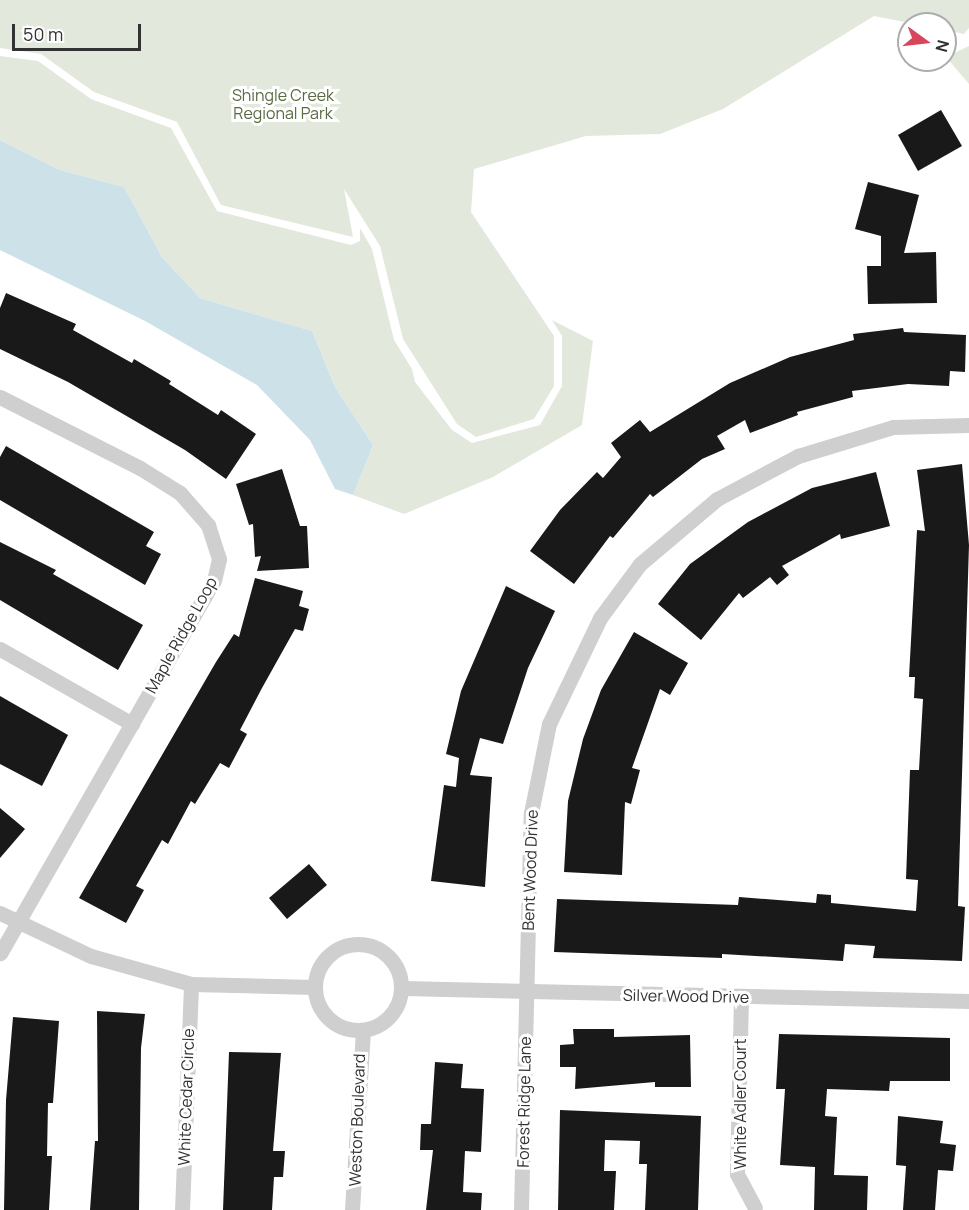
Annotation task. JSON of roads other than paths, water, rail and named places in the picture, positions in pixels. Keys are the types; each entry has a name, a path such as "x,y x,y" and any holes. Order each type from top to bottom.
{"street":[{"name":"Maple Ridge Loop","path":"0,397 140,468 180,493 208,525 219,559 214,580 0,953"},
{"name":"Bent Wood Drive","path":"527,993 531,813 549,724 600,618 640,564 717,500 798,456 893,427 969,425"},
{"path":"0,649 132,724"},
{"path":"0,913 91,956 191,984 315,987"},
{"path":"361,943 385,951 398,968 403,988 399,1005 386,1021 363,1031 341,1028 329,1019 320,1007 315,987 321,963 329,954 341,946 361,943"},
{"name":"White Cedar Circle","path":"182,1210 191,984"},
{"name":"Silver Wood Drive","path":"403,988 527,993 969,1001"},
{"name":"Forest Ridge Lane","path":"521,1210 527,993"},
{"name":"White Adler Court","path":"741,997 737,1174 755,1208"},
{"name":"Weston Boulevard","path":"352,1210 363,1031"}],"park label":[{"name":"Shingle Creek Regional Park","path":"283,104"}]}
